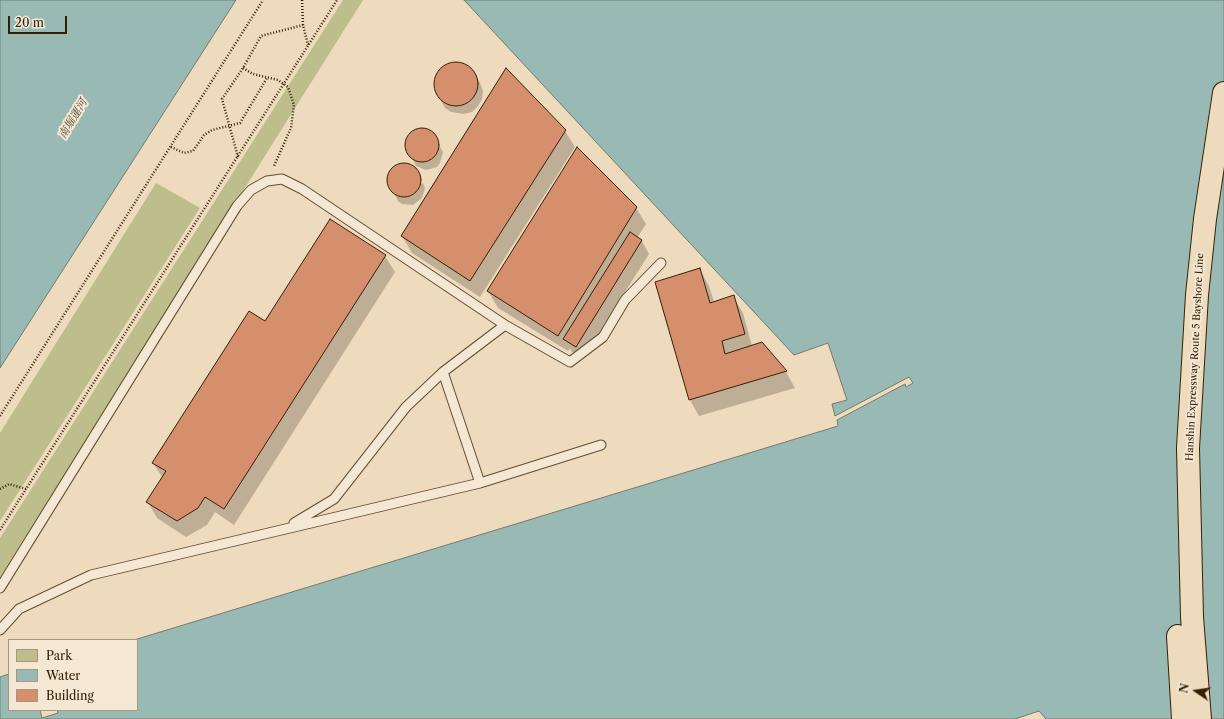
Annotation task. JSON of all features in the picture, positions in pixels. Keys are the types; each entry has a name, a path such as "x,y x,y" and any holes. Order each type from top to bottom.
{"highway":[{"name":"Hanshin Expressway Route 5 Bayshore Line","path":"1200,719 1192,617 1188,448 1197,295 1204,227 1224,93"},
{"path":"1184,719 1177,617 1179,524 1188,448"}],"lane":[{"path":"0,588 237,206 251,190 267,181 282,179 302,189 505,325 570,362 603,337 625,300 661,263"},
{"path":"275,531 303,519 334,499 406,407 443,372 505,325"},
{"path":"443,372 480,483"},
{"path":"0,630 19,609 91,575 480,483 601,445"}],"path":[{"path":"0,416 263,0"},
{"path":"302,0 302,26 308,45"},
{"path":"0,530 337,0"},
{"path":"238,157 222,99 243,68 261,36 302,26"},
{"path":"243,68 254,74 278,80 288,87 294,105 291,128 280,156 267,181"},
{"path":"171,147 184,154 193,151 204,135 212,130 240,123 268,78"},
{"path":"0,488 9,484 26,489"}],"green space":[{"path":"343,0 363,0 0,577 0,538"},
{"path":"156,183 200,208 0,521 0,433"}],"water":[{"name":"南堀運河","path":"0,0 236,0 0,368"},
{"path":"464,0 1224,0 1224,719 1046,719 1039,711 1015,719 0,719 0,677 8,674 8,711 40,711 42,718 58,713 57,711 138,711 137,639 838,426 837,420 905,384 906,387 913,383 909,377 835,416 832,404 847,400 828,343 794,355"}],"building":[{"path":"452,62 460,62 465,63 472,68 477,75 477,93 472,100 465,105 452,106 444,103 437,96 434,88 434,80 437,72 444,65"},
{"path":"506,68 566,130 470,281 401,236"},
{"path":"419,128 425,128 434,133 438,139 438,151 434,157 425,162 419,162 410,157 405,148 405,142 410,133"},
{"path":"577,147 637,207 558,336 487,291"},
{"path":"401,163 407,163 416,168 420,174 420,186 416,192 407,197 401,197 392,192 387,183 387,177 392,168"},
{"path":"330,219 386,255 224,509 205,497 198,508 177,521 146,502 166,471 152,463 249,311 265,321"},
{"path":"630,232 642,240 576,347 563,339"},
{"path":"700,268 710,303 734,295 745,334 722,341 725,354 762,342 787,371 689,400 655,282"}]}
